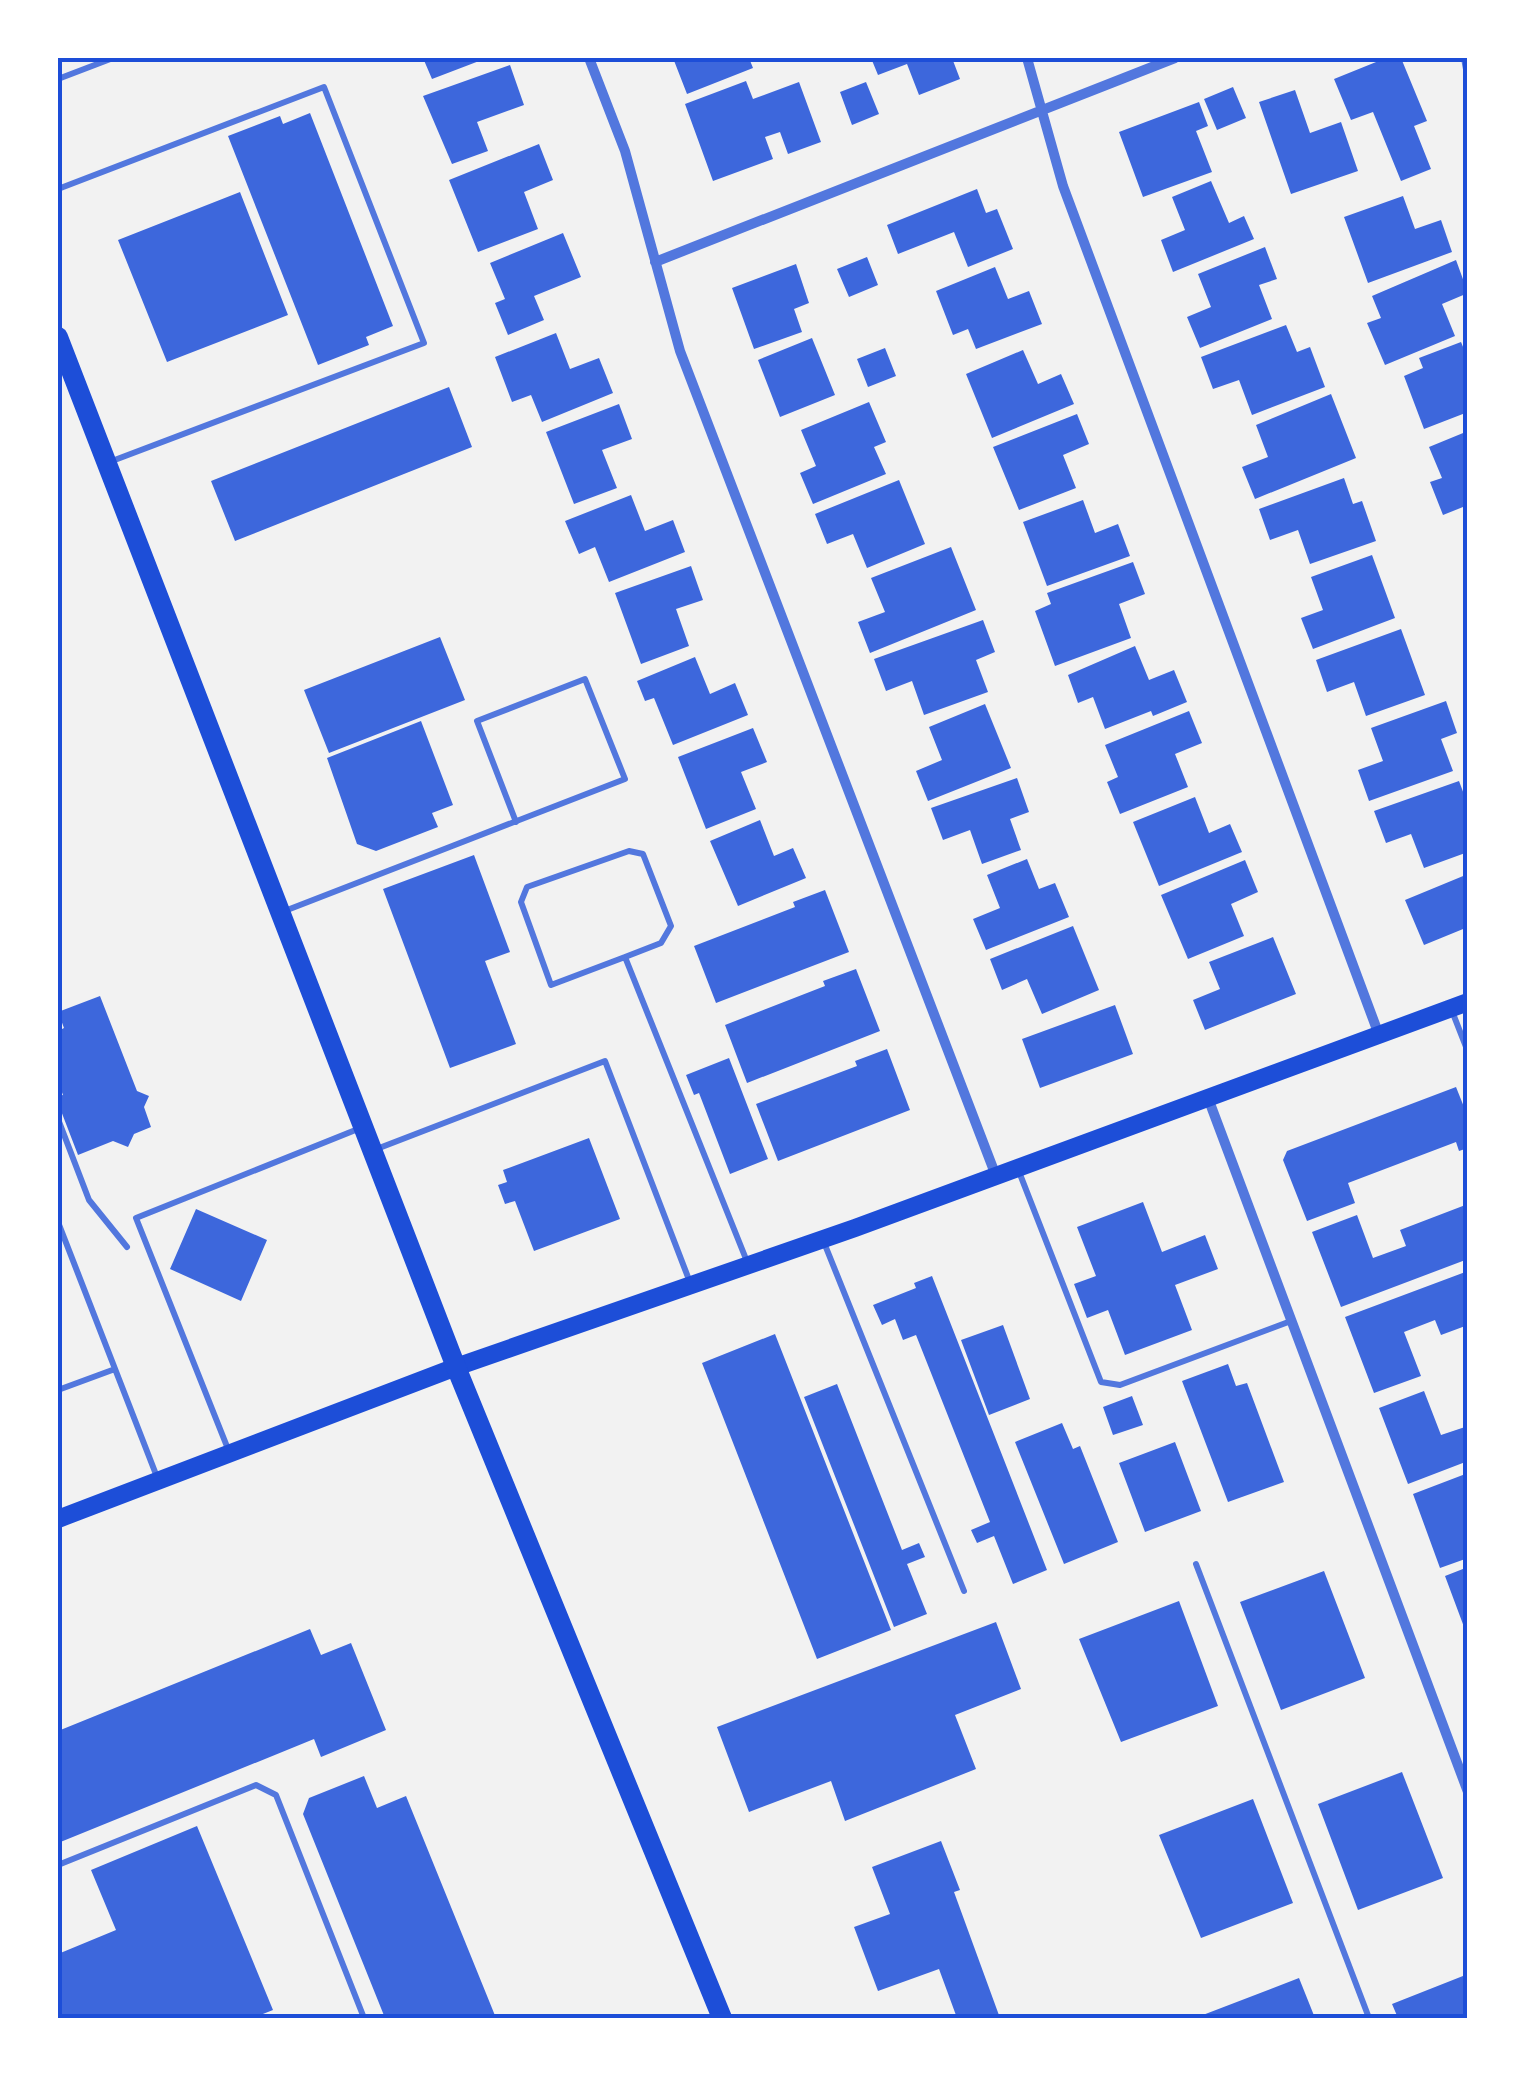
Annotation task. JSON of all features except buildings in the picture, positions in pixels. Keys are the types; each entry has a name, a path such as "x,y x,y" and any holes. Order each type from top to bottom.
{"main road":[{"path":"58,337 456,1367 722,2018"},
{"path":"58,1518 456,1367 748,1266 1459,1005"}],"street":[{"path":"589,58 625,151 680,351 996,1176"},
{"path":"1027,58 1070,204 1379,1035"},
{"path":"654,262 1175,58"},
{"path":"1466,58 1468,69"},
{"path":"1208,1098 1468,1792"}],"lane":[{"path":"58,79 114,58"},
{"path":"58,189 324,87 424,343 106,463"},
{"path":"280,912 516,822 625,780 584,678 478,720 516,822"},
{"path":"629,851 643,854 671,926 661,943 626,957 551,985 521,902 527,886 629,851"},
{"path":"626,957 748,1266"},
{"path":"1459,1005 1468,1052"},
{"path":"372,1150 606,1062 692,1286"},
{"path":"58,1120 89,1200 127,1247"},
{"path":"230,1452 136,1218 364,1127"},
{"path":"1018,1168 1101,1382 1120,1385 1291,1322"},
{"path":"58,1222 158,1481"},
{"path":"822,1239 964,1591"},
{"path":"58,1390 115,1369"},
{"path":"1196,1564 1369,2018"},
{"path":"58,1864 256,1785 276,1795 364,2018"}]}
